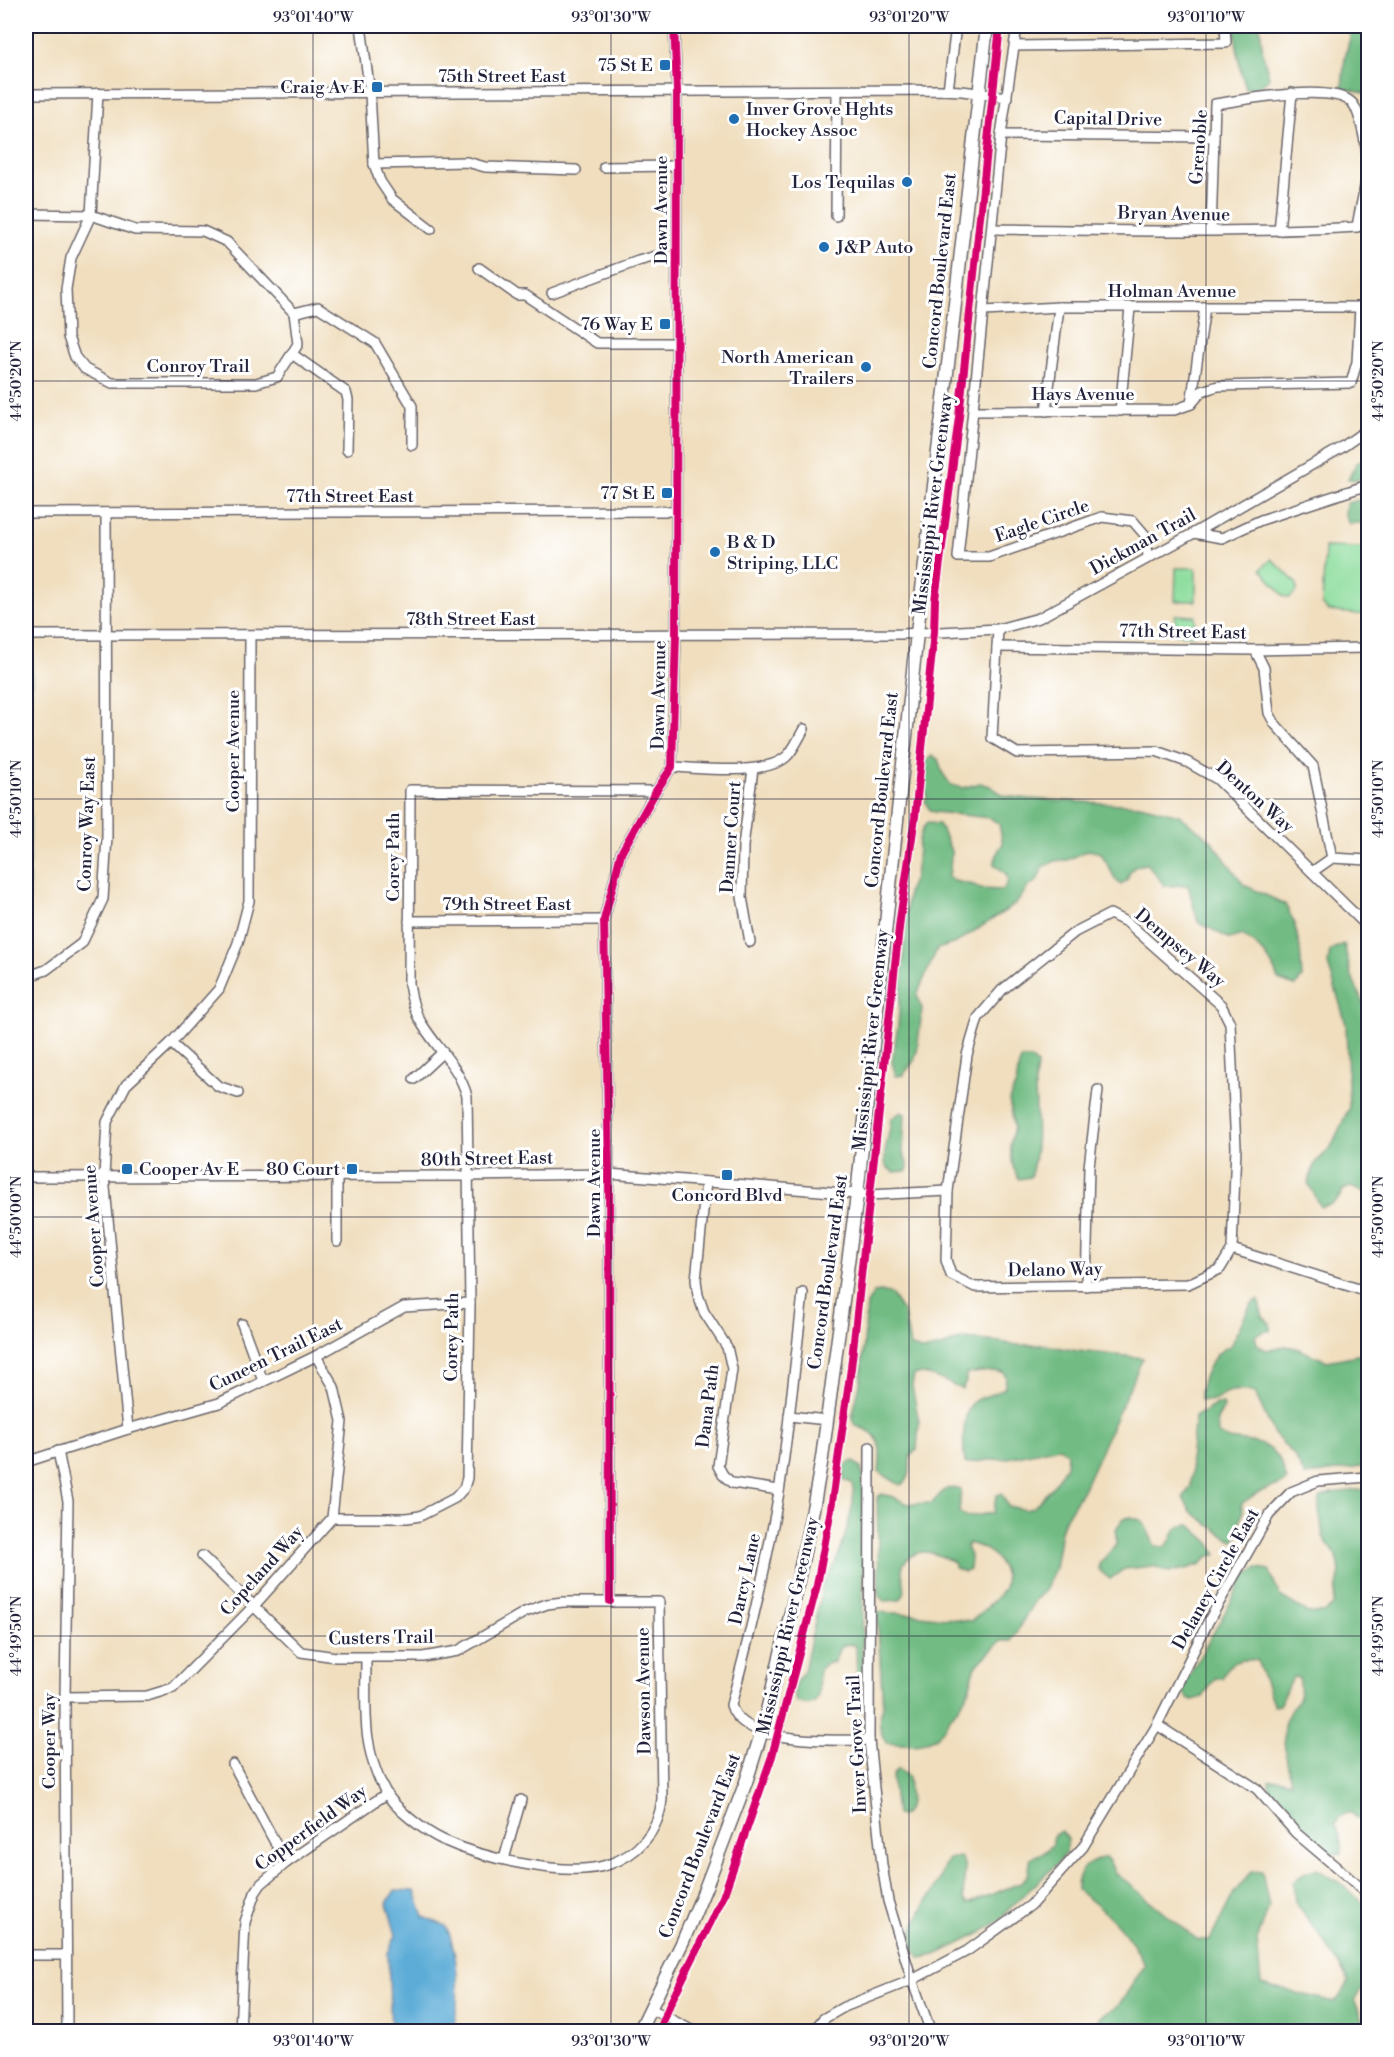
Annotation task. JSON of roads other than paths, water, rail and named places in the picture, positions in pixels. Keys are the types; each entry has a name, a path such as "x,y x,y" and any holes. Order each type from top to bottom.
{"main road":[{"name":"Concord Boulevard East","path":"639,2031 682,1941 717,1858 762,1731 802,1564 827,1420 857,1195 917,633 987,26"}],"street":[{"path":"361,26 370,93 374,164 380,181 392,199 431,229"},
{"name":"Dawn Avenue","path":"610,1601 609,1174 604,920 621,853 672,767 676,635 674,26"},
{"path":"948,90 956,26"},
{"path":"973,411 1001,135 1017,26"},
{"path":"1015,46 1226,44 1224,26"},
{"name":"75th Street East","path":"26,94 948,90 1007,97"},
{"path":"836,216 837,91"},
{"name":"Conroy Trail","path":"98,93 91,215 71,258 66,289 68,338 75,357 85,369 112,383 256,383 277,377 298,344 294,313"},
{"path":"1279,231 1292,93"},
{"name":"Bryan Avenue","path":"992,229 1279,231 1356,227 1368,166 1360,116 1353,102 1340,96 1292,93"},
{"name":"Grenoble","path":"1211,231 1215,104 1292,93"},
{"name":"Capital Drive","path":"1001,135 1214,137"},
{"path":"374,164 467,162 486,167 576,170"},
{"path":"604,166 676,166"},
{"path":"26,214 91,215 135,230 203,231 227,242 294,313 318,307 375,344 412,406 412,445"},
{"path":"552,294 638,261 660,255 676,257"},
{"path":"479,268 517,295 525,295 597,343 676,343"},
{"path":"1046,411 1059,307"},
{"name":"Holman Avenue","path":"984,311 1059,307 1360,307 1357,362 1351,383 1218,386 1202,391 1191,404"},
{"path":"1191,404 1205,307"},
{"path":"1120,411 1130,308"},
{"path":"292,354 346,392 348,400 347,450"},
{"name":"Hays Avenue","path":"973,411 1174,410 1191,404"},
{"name":"Eagle Circle","path":"973,411 958,557 989,558 1102,518 1133,522 1146,536 1148,557"},
{"name":"Dickman Trail","path":"917,633 998,629 1039,618 1194,533 1341,448 1368,429"},
{"path":"1194,533 1222,538 1261,520 1368,484"},
{"name":"77th Street East","path":"26,513 675,511"},
{"name":"Conroy Way East","path":"26,977 46,970 82,944 103,899 106,837 106,513"},
{"path":"997,647 998,629"},
{"name":"78th Street East","path":"26,635 917,633"},
{"name":"Cooper Avenue","path":"128,1429 104,1177 107,1122 126,1085 171,1043 219,989 237,943 249,901 249,636"},
{"name":"77th Street East","path":"997,647 1255,650 1368,648"},
{"name":"Denton Way","path":"997,647 992,738 1017,753 1156,751 1187,762 1217,779 1367,926 1368,930"},
{"path":"1255,650 1264,669 1269,713 1275,724 1313,766 1332,858"},
{"path":"672,767 753,769 772,765 787,756 804,729"},
{"name":"Danner Court","path":"750,942 742,897 742,876 743,846 753,769"},
{"name":"Corey Path","path":"332,1518 407,1518 420,1515 455,1498 464,1488 467,1478 470,1303 467,1096 462,1079 421,1023 413,1006 409,984 410,790 656,791"},
{"path":"1312,872 1332,858 1368,860"},
{"name":"Dempsey Way","path":"948,1191 967,1055 978,1018 1002,990 1066,939 1110,914 1128,923 1221,1005 1230,1023 1236,1147 1232,1249"},
{"name":"79th Street East","path":"409,921 604,920"},
{"path":"171,1043 218,1086 238,1093"},
{"path":"414,1079 443,1052"},
{"path":"1086,1286 1089,1167 1098,1090"},
{"name":"80th Street East","path":"26,1177 609,1174 857,1195 948,1191"},
{"path":"337,1177 337,1241"},
{"name":"Dana Path","path":"706,1182 696,1280 698,1295 704,1312 727,1347 732,1369 718,1466 723,1475 732,1483 779,1490"},
{"name":"Delano Way","path":"948,1191 946,1260 951,1275 975,1287 1188,1284 1220,1269 1232,1249"},
{"path":"1232,1249 1368,1292"},
{"name":"Darcy Lane","path":"803,1293 779,1490 757,1603 731,1705 739,1720 762,1731 801,1739 869,1740"},
{"name":"Cuneen Trail East","path":"26,1462 219,1403 316,1356 404,1307 470,1303"},
{"path":"242,1324 263,1381"},
{"path":"316,1356 334,1387 342,1421 332,1518"},
{"path":"789,1416 827,1420"},
{"name":"Inver Grove Trail","path":"870,1447 869,1740 882,1865 888,1901 912,1980 931,2031"},
{"name":"Cooper Way","path":"58,1451 68,1501 65,1696 67,2031"},
{"name":"Delaney Circle East","path":"813,2031 823,2019 844,2007 912,1980 967,1951 1031,1905 1083,1847 1157,1725 1208,1622 1269,1515 1291,1492 1318,1481 1368,1477"},
{"name":"Copeland Way","path":"65,1696 147,1696 173,1688 253,1607 332,1518"},
{"name":"Custers Trail","path":"202,1556 301,1652 336,1657 423,1657 458,1651 525,1612 547,1604 610,1601 659,1602"},
{"name":"Dawson Avenue","path":"386,1794 418,1825 435,1836 474,1851 504,1859 556,1868 587,1868 607,1865 627,1857 649,1837 658,1820 662,1799 659,1602"},
{"path":"366,1658 367,1745 376,1774 386,1794"},
{"path":"1157,1725 1257,1789 1296,1833 1368,1894"},
{"path":"233,1764 286,1863"},
{"name":"Copperfield Way","path":"240,2031 244,1932 250,1902 261,1884 286,1863 386,1794"},
{"path":"504,1859 521,1800"},
{"path":"26,1955 66,1955"},
{"path":"651,2009 695,2031"}],"water":[{"path":"395,1890 415,1891 424,1917 446,1926 454,1950 457,1978 457,2007 452,2031 391,2031 388,1953 396,1935 387,1903"}],"place":[{"name":"75 St E","path":"665,65"},
{"name":"Craig Av E","path":"377,87"},
{"name":"Inver Grove Hghts Hockey Assoc","path":"734,119"},
{"name":"Los Tequilas","path":"907,182"},
{"name":"J&P Auto","path":"824,247"},
{"name":"76 Way E","path":"665,324"},
{"name":"North American Trailers","path":"866,367"},
{"name":"77 St E","path":"667,493"},
{"name":"B & D Striping, LLC","path":"715,552"},
{"name":"Cooper Av E","path":"127,1169"},
{"name":"80 Court","path":"352,1169"},
{"name":"Concord Blvd","path":"727,1175"}]}
